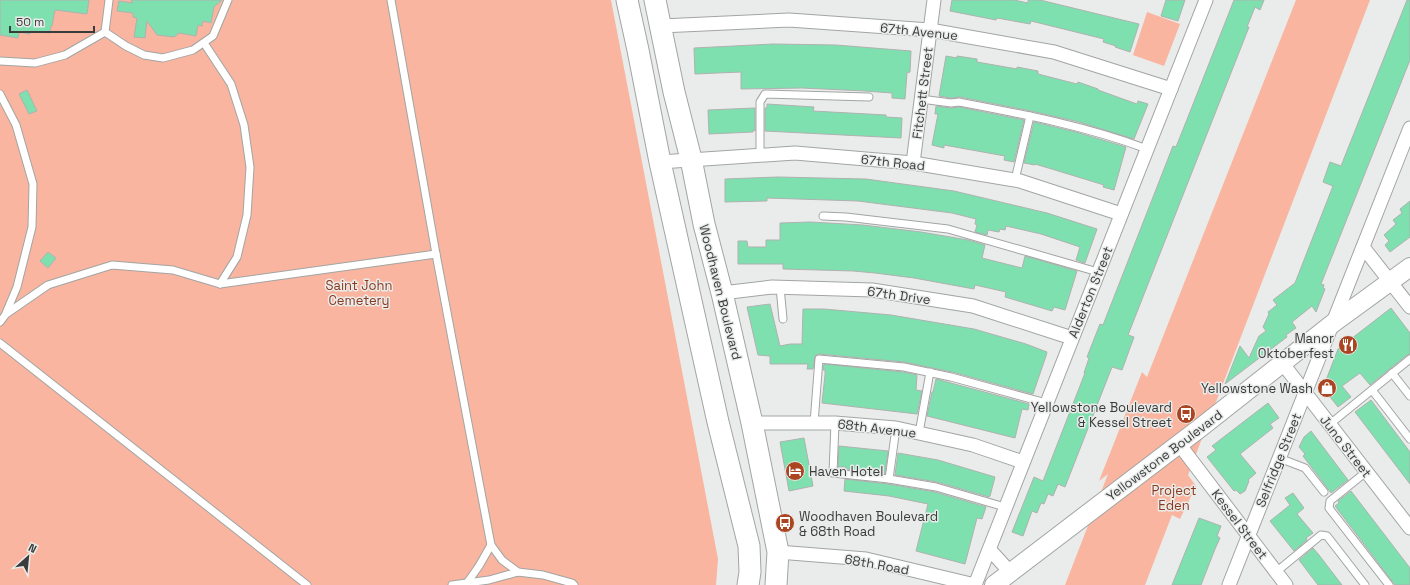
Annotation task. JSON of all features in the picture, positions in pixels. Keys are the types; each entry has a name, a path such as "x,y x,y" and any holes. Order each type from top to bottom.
{"main road":[{"path":"627,0 660,162 718,422 748,546 750,572 748,585"},
{"name":"Woodhaven Boulevard","path":"655,0 704,224 722,293 752,422 778,552 776,585"}],"street":[{"name":"Fitchett Street","path":"913,163 934,0"},
{"name":"Alderton Street","path":"975,585 1206,0"},
{"name":"67th Avenue","path":"661,26 789,20 930,30 1054,52 1171,89"},
{"name":"Selfridge Street","path":"1229,585 1410,128"},
{"name":"67th Road","path":"660,162 796,153 913,163 1015,180 1121,214"},
{"path":"1363,247 1410,307"},
{"name":"Yellowstone Boulevard","path":"994,585 1284,364 1332,324 1410,267"},
{"name":"67th Drive","path":"722,293 772,287 872,290 973,306 1072,338"},
{"name":"Juno Street","path":"1284,364 1410,528"},
{"name":"68th Avenue","path":"752,422 835,423 896,428 973,445 1023,462"},
{"name":"Kessel Street","path":"1179,444 1286,585"},
{"path":"990,550 1010,572"},
{"name":"68th Road","path":"778,552 866,560 975,585"}],"lane":[{"path":"105,32 110,0"},
{"path":"105,32 126,46 144,55 163,58 193,50 213,36 228,0"},
{"path":"391,0 436,254 491,545 502,560 518,572"},
{"path":"0,61 35,63 65,55 105,32"},
{"path":"204,43 232,84 244,124 250,167 247,215 236,257 220,284"},
{"path":"0,94 16,126 33,184 32,227 17,288 6,314 0,322"},
{"path":"760,155 760,102 766,94 869,97"},
{"path":"921,99 952,103 959,102 1030,116 1126,141 1147,149"},
{"path":"1015,180 1030,116"},
{"path":"823,216 846,217 948,229 1098,272"},
{"path":"6,314 48,285 112,265 173,270 220,284 436,254"},
{"path":"780,287 783,320"},
{"path":"0,343 308,585"},
{"path":"1330,424 1410,358"},
{"path":"814,423 819,359 904,367 930,372 1046,403"},
{"path":"919,433 930,372"},
{"path":"1392,373 1410,396"},
{"path":"1372,390 1410,439"},
{"path":"835,423 833,473 889,479 936,487 1005,507"},
{"path":"889,479 896,428"},
{"path":"1279,458 1305,468 1324,492"},
{"path":"1366,472 1330,501 1329,508 1389,585"},
{"path":"1276,572 1321,536 1327,536 1365,585"},
{"path":"467,583 491,545"},
{"path":"452,585 490,580 518,572 543,575 572,583 574,585"}],"green space":[{"name":"Saint John Cemetery","path":"0,0 611,0 718,559 716,585 0,585"},
{"name":"Project Eden","path":"1296,0 1370,0 1188,475 1196,486 1180,519 1172,515 1145,585 1065,585 1108,474 1099,481 1142,372 1147,377"},
{"path":"1147,12 1180,24 1164,66 1133,55"}],"building":[{"path":"0,0 89,0 87,14 55,10 50,33 30,31 30,34 19,32 18,38 0,35"},
{"path":"131,0 222,0 214,7 211,23 203,21 202,26 198,25 196,36 179,33 174,37 157,35 147,21 145,38 134,37 137,18 133,17 133,13 117,11 119,1 133,3"},
{"path":"952,0 1014,0 1028,3 1028,0 1040,0 1139,24 1130,52 1103,42 1104,39 1031,21 1030,24 997,18 996,20 950,11"},
{"path":"1166,0 1185,0 1178,21 1161,16"},
{"path":"1234,0 1264,0 1260,10 1255,7 1247,27 1249,27 1128,335 1134,337 1122,370 1112,367 1065,487 1058,484 1053,496 1048,494 1044,504 1041,503 1037,513 1032,511 1023,536 1012,532 1034,477 1043,481 1085,373 1089,358 1087,357 1100,324 1103,325 1173,146 1176,147"},
{"path":"1407,0 1410,0 1410,60 1321,284 1324,285 1323,288 1325,289 1316,312 1312,306 1292,322 1296,328 1286,335 1287,337 1225,384 1240,346 1249,358 1259,336 1266,331 1263,327 1269,314 1268,312 1277,305 1273,300 1295,283 1333,186 1323,182 1330,162 1341,166"},
{"path":"773,44 836,45 911,51 910,72 907,73 905,99 892,98 892,93 865,91 802,88 741,89 741,72 695,74 694,48"},
{"path":"946,56 977,59 977,62 1038,71 1038,74 1077,84 1078,82 1137,104 1138,101 1148,104 1134,139 1079,122 1031,111 960,97 951,98 939,96"},
{"path":"27,90 37,111 29,114 19,94"},
{"path":"767,104 814,107 813,111 886,115 886,117 902,118 901,138 765,131 765,108 767,108"},
{"path":"936,106 951,108 959,107 1024,120 1014,162 1004,160 1005,156 944,145 944,148 932,145 938,114 935,114"},
{"path":"755,108 755,131 709,134 708,110"},
{"path":"1034,122 1076,132 1126,147 1114,190 1103,187 1104,185 1035,164 1024,163"},
{"path":"778,177 866,179 954,191 1047,213 1097,229 1085,263 1076,260 1080,247 1041,234 1006,226 1005,230 1000,229 999,232 988,230 987,235 975,232 977,225 975,224 976,219 952,213 858,201 767,198 767,201 725,202 725,179"},
{"path":"1410,201 1410,237 1390,252 1385,245 1389,241 1384,235 1396,224 1393,220 1402,213 1400,209"},
{"path":"810,222 863,225 921,232 968,240 985,245 982,258 1022,268 1025,256 1077,271 1065,310 1054,307 1052,311 1005,297 1006,292 975,285 974,289 914,278 875,273 783,269 783,264 738,264 738,241 747,241 748,247 766,247 766,240 780,240 780,223"},
{"path":"48,252 56,258 48,268 40,261"},
{"path":"770,304 780,346 802,344 803,309 824,309 891,315 974,329 1026,344 1047,352 1033,394 952,372 904,362 819,354 815,356 813,369 807,369 808,364 770,364 770,356 758,355 747,307"},
{"path":"1391,308 1410,333 1410,354 1370,385 1360,373 1342,386 1351,397 1338,407 1323,388 1338,349"},
{"path":"824,364 903,372 917,375 916,390 922,391 917,414 822,403 825,375 825,370 823,370"},
{"path":"936,379 1029,404 1028,410 1022,409 1015,438 927,416"},
{"path":"1371,400 1410,452 1410,484 1355,412"},
{"path":"1268,403 1279,418 1270,424 1273,428 1240,454 1256,473 1248,480 1249,481 1245,491 1240,494 1236,490 1234,491 1207,457 1216,450 1212,446"},
{"path":"1311,431 1348,480 1331,493 1303,456 1305,454 1299,447 1304,437"},
{"path":"804,438 813,486 789,491 780,442"},
{"path":"839,446 888,451 885,474 838,467"},
{"path":"898,453 938,460 995,477 990,496 989,497 937,482 895,475"},
{"path":"845,479 935,492 986,507 982,519 977,518 965,564 916,551 928,504 889,496 844,491"},
{"path":"1351,491 1410,568 1410,585 1395,585 1335,506 1339,503 1338,501"},
{"path":"1293,493 1304,508 1297,514 1313,533 1294,551 1270,521 1290,505 1285,498"},
{"path":"1199,518 1221,526 1217,536 1220,538 1201,585 1172,585"},
{"path":"1313,548 1342,585 1318,585 1299,560"}],"place":[{"name":"Manor Oktoberfest","path":"1348,345"},
{"name":"Yellowstone Wash","path":"1327,388"},
{"name":"Yellowstone Boulevard & Kessel Street","path":"1186,414"},
{"name":"Haven Hotel","path":"795,471"},
{"name":"Woodhaven Boulevard & 68th Road","path":"785,523"}]}
